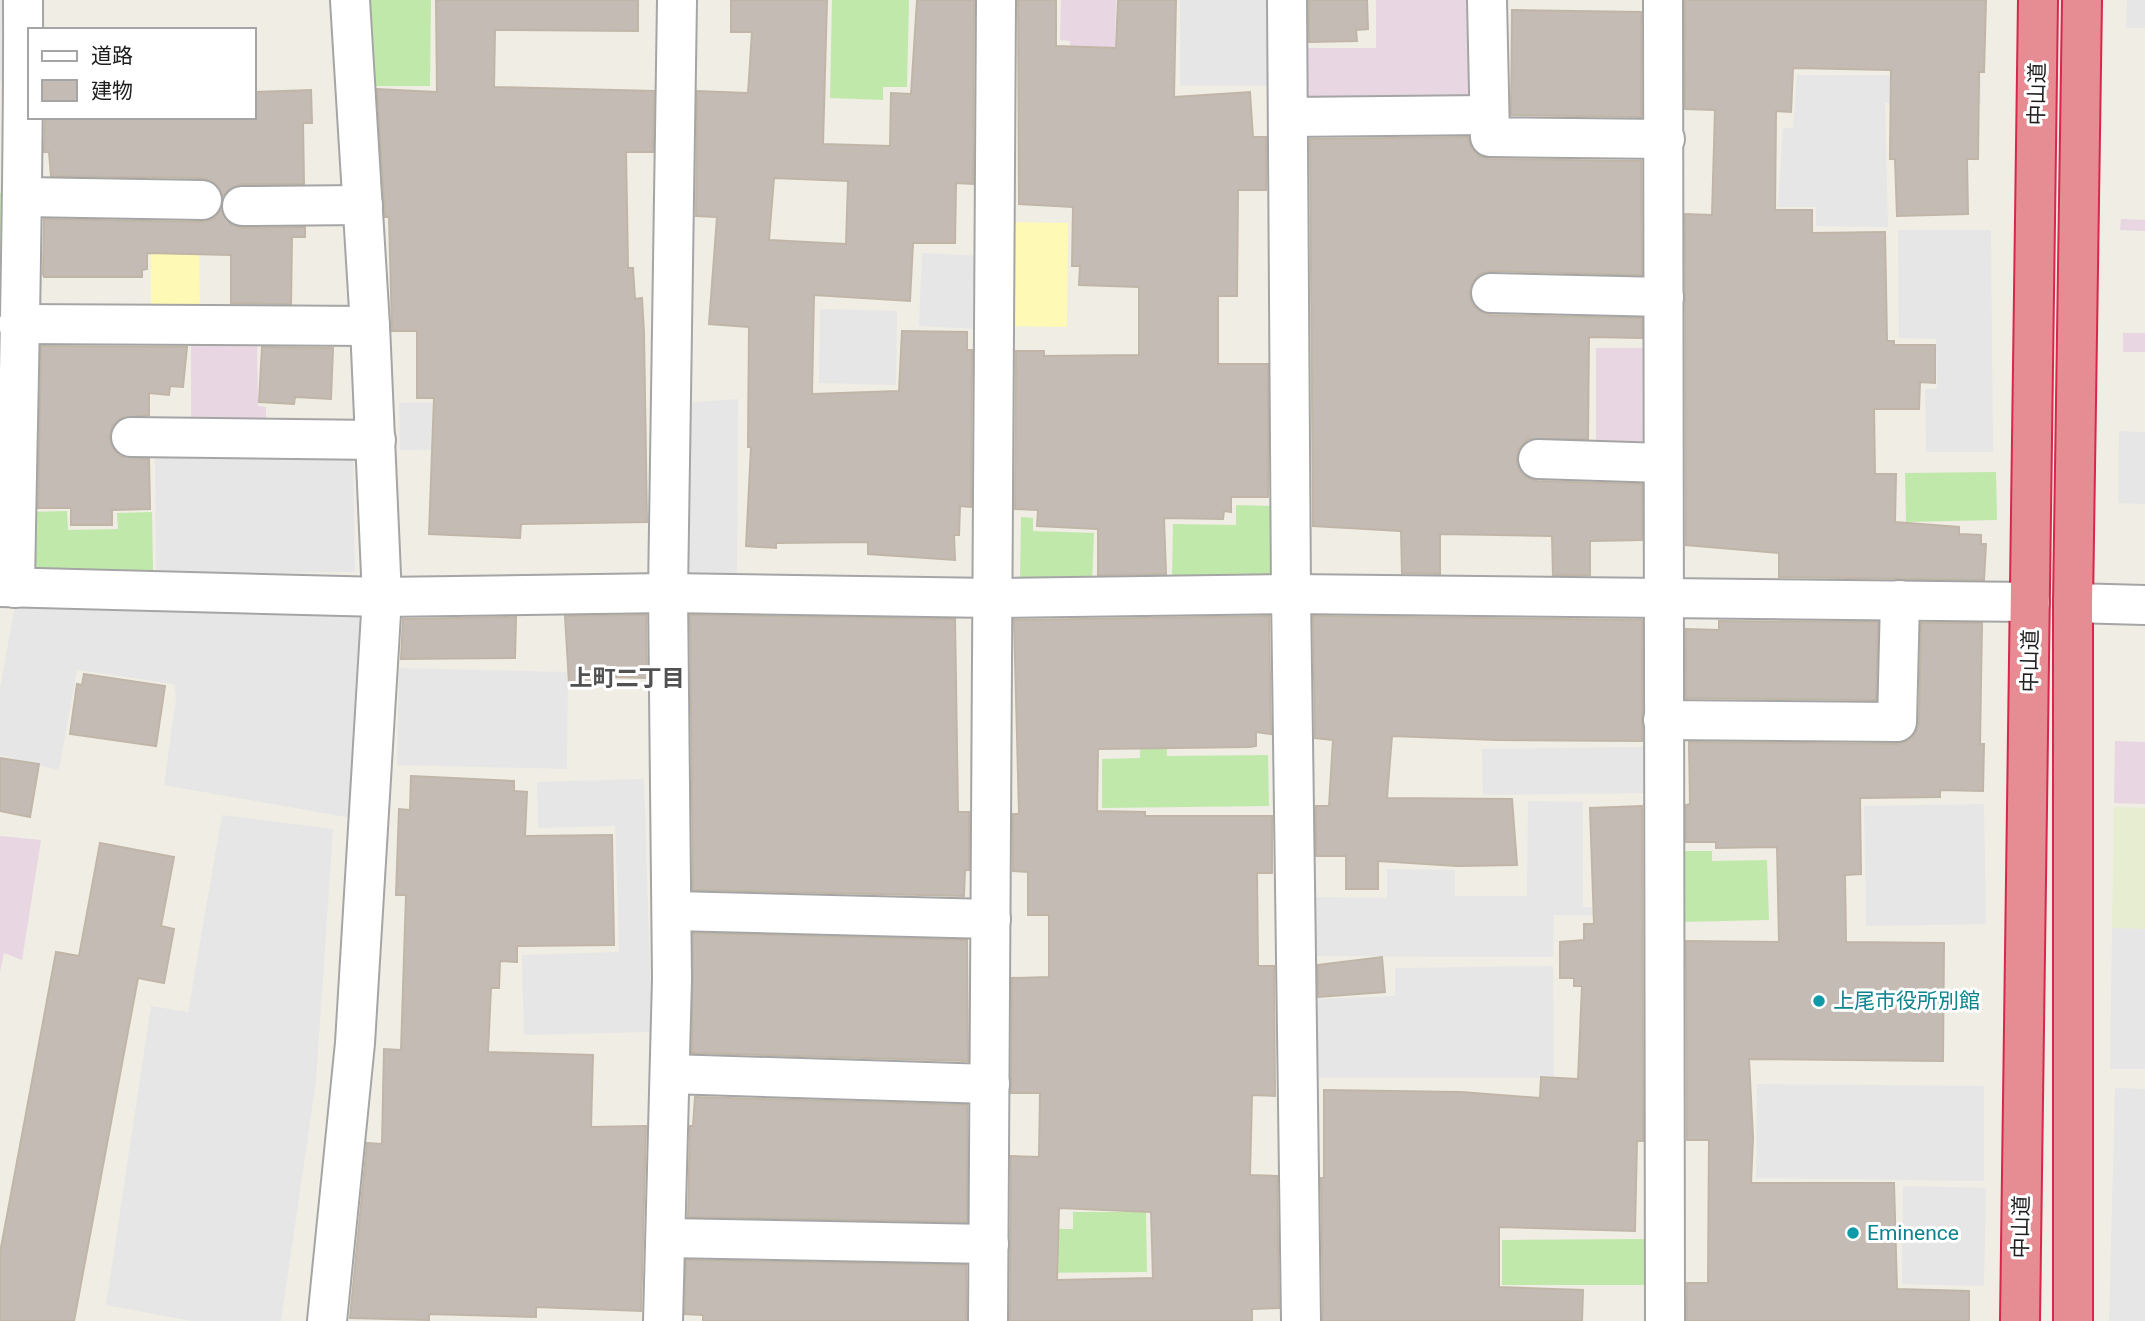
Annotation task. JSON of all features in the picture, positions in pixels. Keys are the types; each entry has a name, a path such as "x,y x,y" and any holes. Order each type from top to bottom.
{"highway":[{"name":"中山道","path":"2020,1321 2038,0"},
{"name":"中山道","path":"2073,1321 2073,603 2082,0"}],"street":[{"path":"23,0 24,197 7,588 382,597 668,593 993,597 1291,594 2031,601"},
{"path":"327,1321 355,1043 382,597 376,440 351,0"},
{"path":"663,1321 673,911 668,593 677,0"},
{"path":"988,1321 996,0"},
{"path":"1287,0 1291,594 1301,1321"},
{"path":"1488,0 1490,137 1665,139"},
{"path":"1663,0 1665,1321"},
{"path":"1288,117 1488,115"},
{"path":"24,197 202,200"},
{"path":"242,206 363,205"},
{"path":"1491,293 1664,297"},
{"path":"19,324 370,326"},
{"path":"131,437 376,440"},
{"path":"1538,459 1663,463"},
{"path":"1663,720 1897,722 1900,600"},
{"path":"2073,603 2145,605"},
{"path":"673,911 991,919"},
{"path":"670,1074 990,1084"},
{"path":"666,1238 989,1244"}],"shaded area":[{"path":"0,0 15,0 15,81 0,81"},
{"path":"1061,0 1116,0 1114,86 1070,85 1070,41 1060,40"},
{"path":"1180,0 1270,0 1271,86 1180,86"},
{"path":"1376,0 1479,0 1479,100 1300,99 1301,48 1376,48"},
{"path":"2127,0 2145,0 2145,28 2126,28"},
{"path":"1797,75 1981,76 1981,104 1885,103 1888,227 1816,226 1816,207 1778,207 1783,128 1793,128"},
{"path":"2121,219 2145,220 2145,231 2120,230"},
{"path":"1898,230 1991,230 1993,452 1926,452 1925,389 1937,389 1936,339 1899,338"},
{"path":"922,253 982,256 979,329 919,326"},
{"path":"820,309 897,311 896,385 819,383"},
{"path":"2123,333 2145,333 2145,352 2123,352"},
{"path":"191,342 257,342 258,406 266,407 266,430 191,430"},
{"path":"1596,348 1652,348 1652,448 1596,447"},
{"path":"738,399 737,580 678,576 684,403"},
{"path":"591,401 592,449 400,450 399,403"},
{"path":"2119,431 2145,432 2145,504 2118,503"},
{"path":"353,455 355,572 156,574 155,457"},
{"path":"15,606 361,609 352,818 164,785 176,699 174,684 77,670 59,770 0,755 0,688"},
{"path":"399,668 568,672 567,769 397,765"},
{"path":"2115,741 2145,742 2145,804 2114,803"},
{"path":"1646,747 1647,793 1483,795 1482,749"},
{"path":"644,779 652,1032 524,1035 522,955 619,952 615,826 538,828 537,782"},
{"path":"1528,801 1583,802 1583,907 1650,907 1650,916 1554,915 1553,957 1314,956 1314,897 1387,898 1387,869 1455,870 1455,896 1527,896"},
{"path":"1984,804 1986,924 1866,926 1864,806"},
{"path":"222,815 333,829 316,1081 281,1321 192,1321 106,1305 151,1006 188,1012"},
{"path":"0,836 41,840 22,960 4,953 0,972"},
{"path":"2112,928 2145,929 2145,1069 2110,1069"},
{"path":"1553,966 1554,1078 1313,1078 1311,999 1395,996 1395,968"},
{"path":"1757,1084 1984,1086 1984,1181 1756,1178"},
{"path":"2115,1088 2145,1089 2145,1321 2109,1321"},
{"path":"1903,1186 1986,1188 1984,1286 1902,1284"}],"green space":[{"path":"367,0 431,0 430,86 371,86"},
{"path":"832,0 909,0 907,87 883,87 883,100 830,98"},
{"path":"0,193 9,193 11,331 0,330"},
{"path":"1996,472 1997,520 1906,522 1905,473"},
{"path":"1236,505 1277,506 1276,582 1172,579 1173,524 1236,525"},
{"path":"67,511 68,530 118,529 117,513 152,512 153,571 29,574 28,512"},
{"path":"1021,517 1033,518 1033,531 1094,533 1092,581 1020,578"},
{"path":"1165,683 1167,756 1268,755 1269,806 1102,808 1102,759 1140,758 1139,684"},
{"path":"2114,807 2145,808 2145,929 2112,928"},
{"path":"1679,851 1712,851 1712,861 1767,860 1769,920 1681,922"},
{"path":"1073,1212 1146,1212 1147,1272 1006,1273 1006,1229 1073,1229"},
{"path":"1644,1239 1645,1285 1502,1285 1502,1240"}],"sand":[{"path":"150,219 199,219 200,314 151,314"},
{"path":"1007,222 1068,223 1067,327 1005,326"}],"building":[{"path":"436,0 638,0 638,31 495,30 494,87 654,91 653,152 626,152 628,268 633,268 635,299 642,298 644,333 647,522 521,524 520,538 429,534 434,398 417,398 417,331 392,331 389,217 385,217 377,89 437,92"},
{"path":"731,0 827,0 823,144 890,146 891,93 911,94 917,0 974,0 973,184 956,183 955,243 913,243 910,301 814,295 812,394 899,391 902,331 967,332 967,350 972,350 971,507 960,506 959,535 954,535 955,560 868,554 868,542 776,543 776,548 746,546 751,447 748,447 749,327 709,324 717,217 696,216 697,91 748,93 752,32 731,32","holes":["774,178 848,181 846,244 769,240"]},
{"path":"1018,0 1056,0 1056,46 1116,48 1118,0 1176,0 1174,97 1250,92 1253,137 1266,137 1266,190 1238,190 1237,296 1218,296 1218,364 1268,364 1268,497 1231,497 1231,512 1224,511 1223,519 1164,518 1166,574 1098,575 1098,529 1037,526 1038,510 1015,509 1016,351 1044,351 1044,356 1139,355 1139,287 1079,285 1080,266 1072,266 1073,207 1019,204"},
{"path":"1309,0 1367,0 1368,29 1356,30 1357,41 1309,42"},
{"path":"1685,0 1986,0 1984,72 1979,72 1978,159 1967,159 1968,214 1897,216 1895,159 1890,159 1891,70 1793,68 1791,112 1776,111 1775,210 1812,210 1812,233 1885,232 1887,341 1894,341 1894,345 1935,345 1935,383 1920,382 1919,409 1874,409 1875,474 1896,474 1895,522 1959,527 1959,534 1981,535 1981,544 1986,544 1984,580 1779,577 1779,553 1686,545 1685,214 1712,215 1715,110 1685,109"},
{"path":"1512,10 1641,12 1641,117 1511,115"},
{"path":"311,90 312,123 303,123 304,184 242,184 230,188 223,196 214,182 202,178 51,176 49,152 44,152 45,119 256,119 256,92"},
{"path":"1468,137 1472,149 1479,156 1489,159 1641,161 1642,275 1492,271 1480,274 1472,282 1469,292 1472,304 1479,311 1490,315 1642,318 1642,338 1589,337 1588,439 1528,439 1520,447 1516,458 1519,470 1526,477 1537,481 1642,484 1642,540 1590,541 1590,575 1553,575 1552,536 1440,534 1440,574 1402,573 1401,531 1313,526 1310,139"},
{"path":"221,210 231,225 242,228 305,227 305,237 292,237 291,304 231,303 231,255 147,253 147,269 142,270 142,277 44,277 44,219 202,222 213,219"},
{"path":"41,346 187,347 183,387 170,386 169,395 149,393 149,415 121,418 113,425 109,436 112,447 120,456 149,459 150,509 112,510 112,525 71,525 71,508 38,508"},
{"path":"262,347 333,348 331,399 295,397 294,404 259,402"},
{"path":"646,615 647,678 611,677 610,684 569,683 565,616"},
{"path":"690,615 955,619 958,812 969,812 969,870 965,870 964,896 693,890"},
{"path":"1269,616 1271,734 1256,732 1256,746 1098,749 1097,811 1145,812 1145,816 1272,816 1272,873 1257,873 1258,966 1274,966 1275,1096 1252,1095 1250,1175 1277,1176 1279,1308 1252,1309 1252,1321 1010,1321 1011,1156 1039,1157 1040,1093 1011,1093 1012,978 1049,977 1049,915 1028,915 1028,872 1013,871 1013,814 1019,814 1014,620","holes":["1059,1208 1151,1212 1153,1278 1057,1280"]},
{"path":"1313,616 1642,620 1642,741 1392,736 1387,798 1512,799 1517,865 1457,866 1378,861 1378,889 1346,889 1346,856 1316,856 1316,806 1329,806 1333,740 1315,738"},
{"path":"516,617 515,658 401,659 403,619"},
{"path":"1719,621 1878,622 1876,700 1686,698 1686,629 1719,630"},
{"path":"1921,623 1982,623 1980,744 1984,744 1983,791 1940,790 1940,797 1860,798 1861,874 1845,875 1846,942 1944,943 1943,1061 1749,1059 1753,1138 1751,1183 1894,1183 1897,1289 1969,1291 1969,1321 1687,1321 1687,1283 1708,1283 1709,1140 1687,1140 1686,941 1779,942 1777,847 1716,848 1716,842 1686,842 1686,805 1690,804 1689,742 1897,744 1907,741 1915,734 1919,723"},
{"path":"84,674 165,686 156,746 70,734 77,684 82,685"},
{"path":"0,758 39,764 30,817 0,811"},
{"path":"411,776 514,781 514,791 527,792 525,836 612,835 614,945 517,946 517,962 500,961 499,988 491,988 488,1052 593,1055 591,1127 646,1126 641,1311 536,1307 536,1317 429,1314 429,1320 350,1318 367,1143 382,1144 384,1049 401,1050 406,895 396,895 399,809 410,810"},
{"path":"1642,806 1643,1141 1637,1141 1635,1231 1499,1227 1499,1287 1583,1290 1582,1321 1323,1321 1321,1178 1324,1178 1324,1090 1461,1092 1540,1098 1541,1077 1578,1079 1582,986 1574,986 1574,978 1560,978 1560,942 1584,940 1584,924 1594,924 1590,808"},
{"path":"100,843 174,857 161,926 174,929 164,983 138,978 74,1321 0,1321 0,1253 56,952 79,956"},
{"path":"693,933 967,940 968,1061 692,1053"},
{"path":"1382,957 1385,992 1318,997 1318,965"},
{"path":"695,1097 967,1105 967,1222 688,1217 690,1126 693,1126"},
{"path":"686,1260 966,1265 966,1321 703,1321 703,1315 685,1314"}],"place":[{"name":"上尾市役所別館","path":"1819,1001"},
{"name":"Eminence","path":"1853,1233"}],"district":[{"name":"上町二丁目","path":"627,678"}]}
